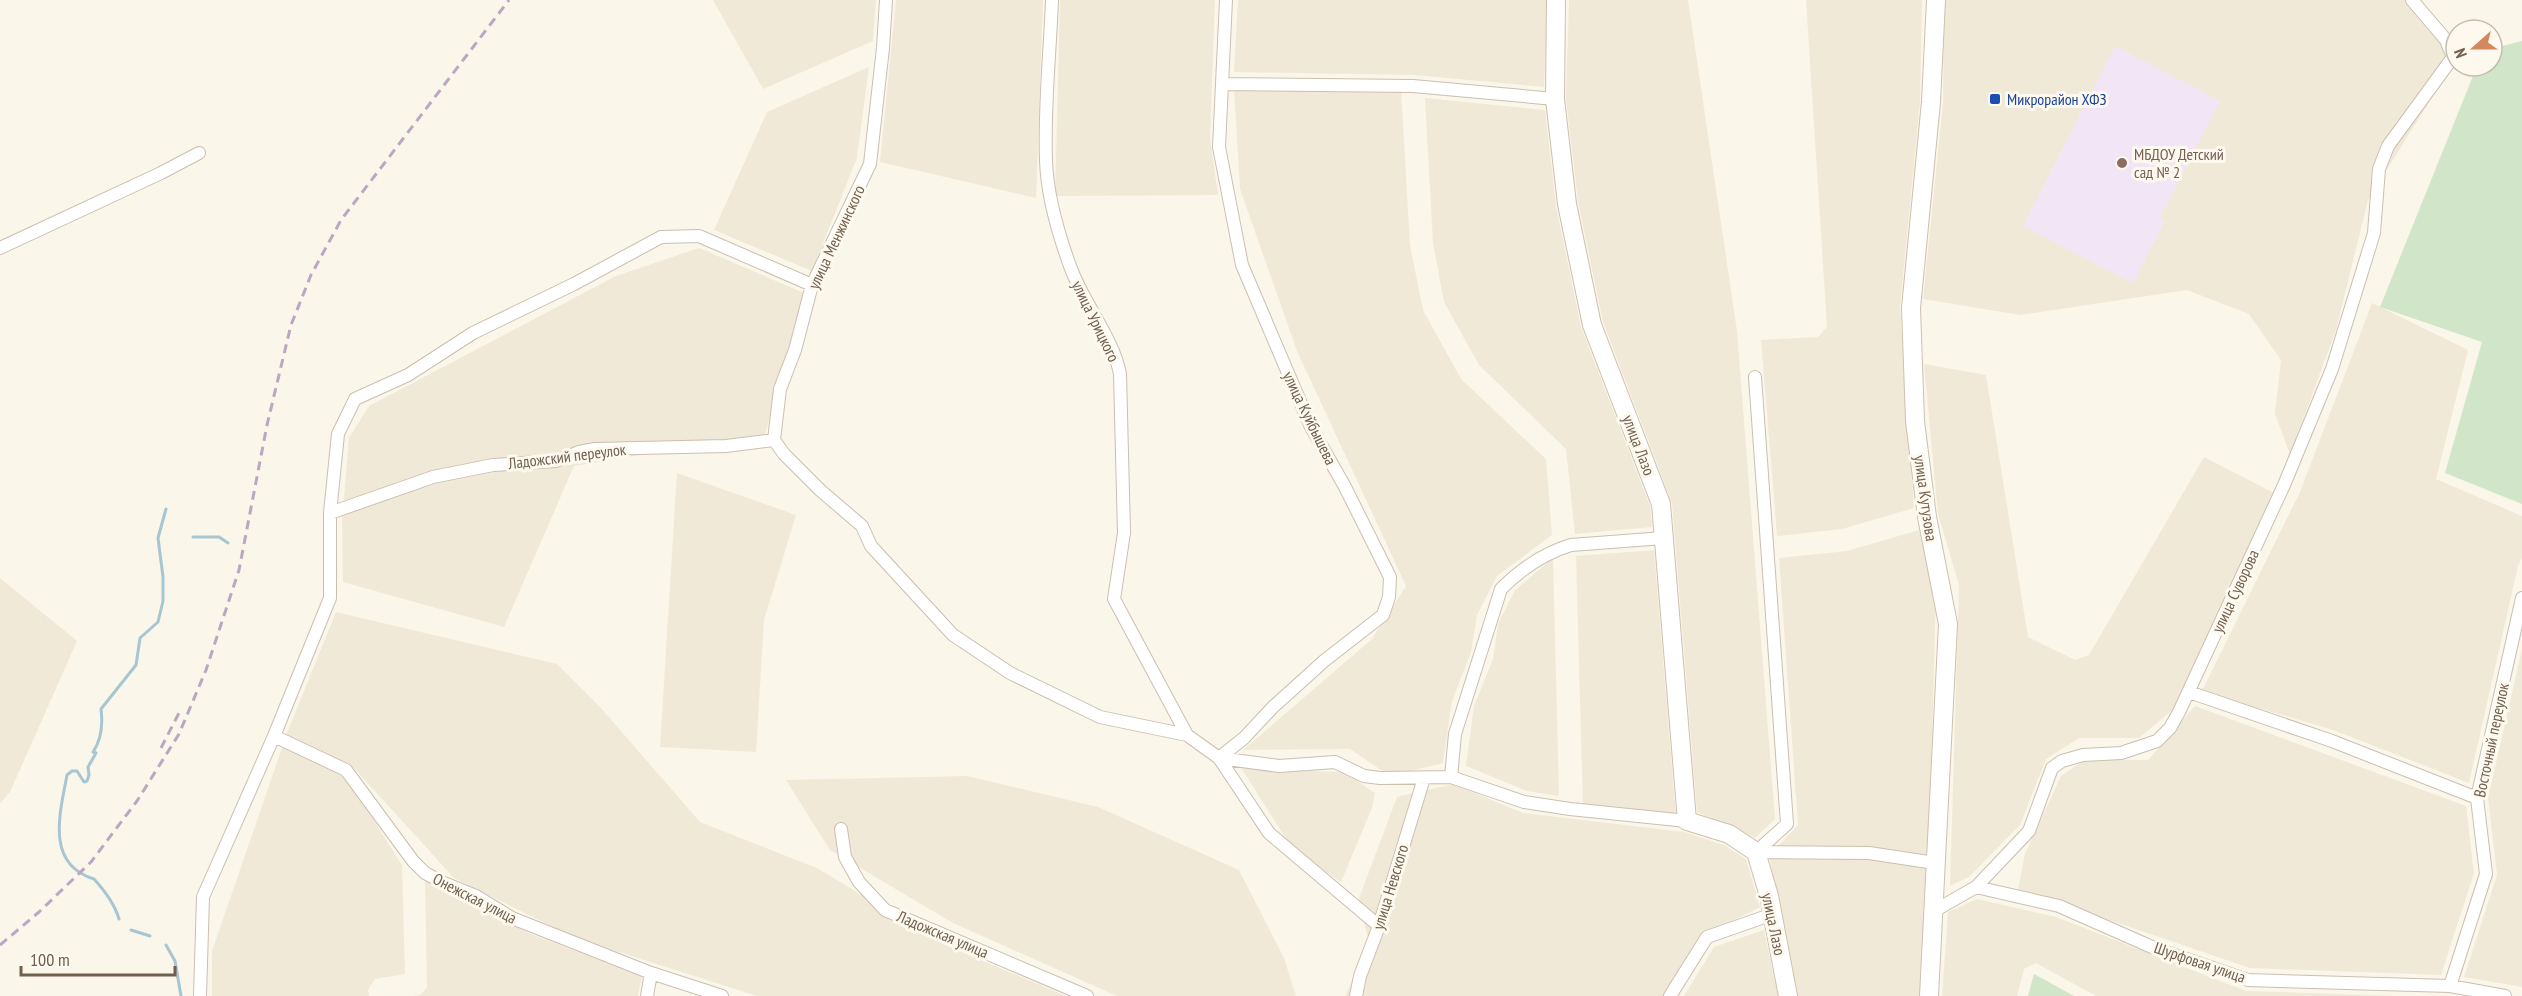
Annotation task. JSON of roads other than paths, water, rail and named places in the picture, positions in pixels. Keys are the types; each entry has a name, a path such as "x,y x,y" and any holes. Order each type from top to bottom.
{"street":[{"name":"улица Менжинского","path":"774,440 780,389 795,350 812,285 870,164 886,0"},
{"name":"улица Урицкого","path":"1052,0 1046,160 1050,199 1070,266 1082,296 1113,351 1120,374 1124,533 1114,599 1187,735"},
{"name":"улица Куйбышева","path":"1219,758 1244,738 1273,707 1324,661 1383,615 1389,597 1390,577 1311,427 1242,265 1219,147 1226,0"},
{"name":"улица Лазо","path":"1556,0 1555,99 1567,204 1592,325 1661,504 1687,821"},
{"name":"улица Кутузова","path":"1929,996 1948,624 1927,517 1916,432 1911,308 1931,102 1936,0"},
{"name":"улица Суворова","path":"1934,910 1976,887 2029,831 2052,768 2062,761 2083,755 2121,753 2157,741 2170,728 2284,485 2332,369 2374,233 2379,169 2388,146 2453,57 2446,40 2412,0"},
{"path":"1223,84 1413,86 1555,99"},
{"path":"0,248 141,183 199,153"},
{"path":"200,996 203,897 274,736 330,598 330,513 338,434 355,399 408,375 473,333 574,284 661,237 699,236 812,285"},
{"path":"1755,377 1787,824 1756,852"},
{"path":"774,440 784,454 820,490 862,526 871,546 953,635 1010,673 1100,717 1187,735 1219,758 1269,832 1379,926"},
{"name":"Ладожский переулок","path":"330,513 434,477 493,465 556,461 594,449 726,446 774,440"},
{"path":"1451,777 1455,734 1501,589 1518,572 1558,549 1571,545 1664,538"},
{"name":"Восточный переулок","path":"2450,986 2486,874 2477,798 2522,598"},
{"path":"2188,692 2332,741 2477,798"},
{"name":"Онежская улица","path":"274,736 346,770 413,861 425,873 444,884 476,896 512,918 651,973 722,996"},
{"path":"1219,758 1279,766 1335,762 1364,776 1451,777 1524,802 1687,821 1728,834 1756,852 1869,853 1935,863"},
{"name":"улица Невского","path":"1356,996 1360,976 1379,926 1424,778"},
{"name":"Ладожская улица","path":"841,829 845,858 859,882 885,910 1087,996"},
{"name":"улица Лазо","path":"1756,852 1773,915 1788,996"},
{"name":"Шурфовая улица","path":"1976,887 2059,906 2152,946 2248,980 2450,986 2505,996"},
{"path":"1670,996 1707,937 1773,915"},
{"path":"647,996 651,973"}],"waterway":[{"path":"119,919 109,898 94,879 78,872 68,862 62,850 60,836 61,805 67,775 72,771 77,771 84,782 87,781 88,767 96,753 93,752 101,732 101,709 136,665 140,638 158,622 163,601 163,577 158,538 166,509"},
{"path":"193,537 219,537 228,543"},
{"path":"131,930 150,936"},
{"path":"166,945 175,961 181,996"}],"railway":[{"path":"0,945 39,912 91,862 137,801 179,734 206,670 239,570 267,425 291,325 311,275 341,220 509,0"},
{"path":"161,748 180,711"}],"place":[{"name":"Микрорайон ХФЗ","path":"1995,99"},
{"name":"МБДОУ Детский сад № 2","path":"2122,163"}]}
